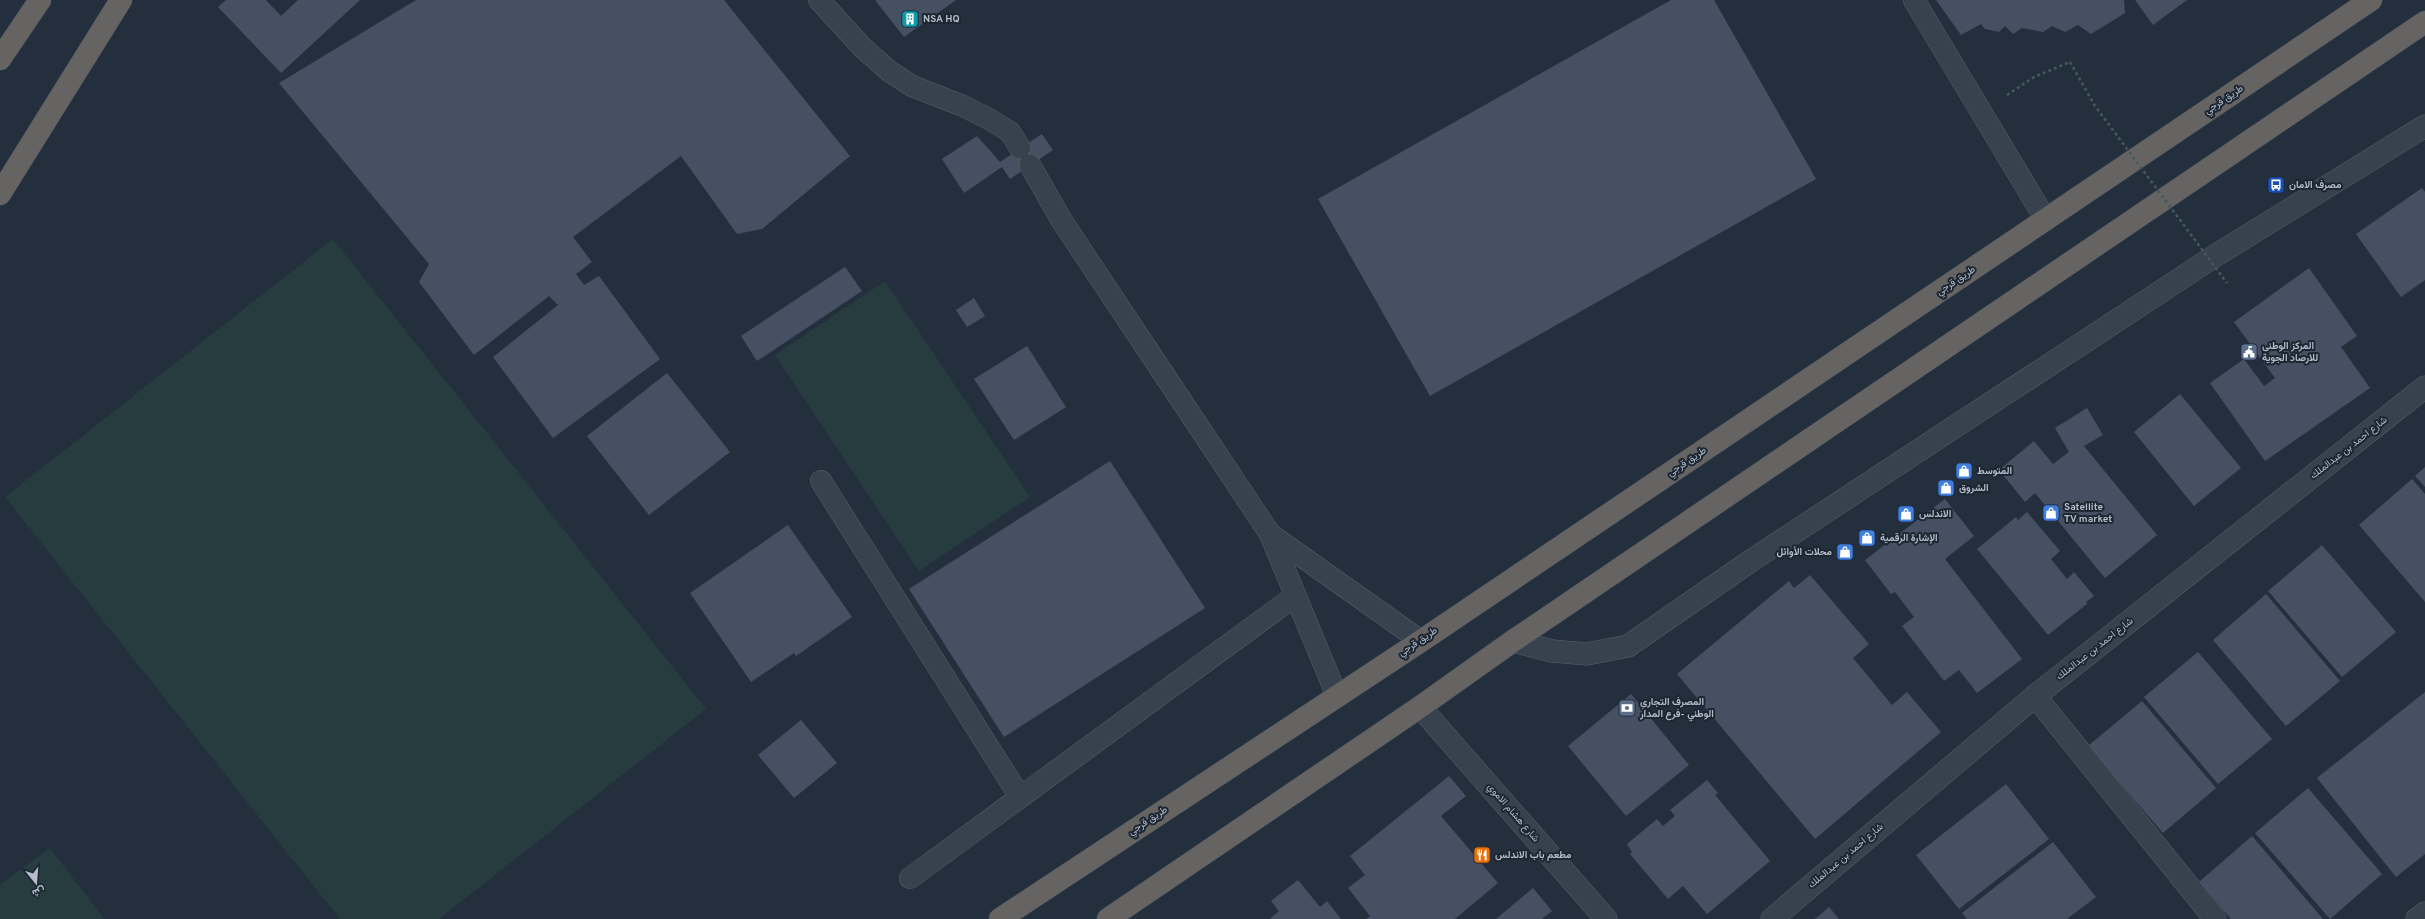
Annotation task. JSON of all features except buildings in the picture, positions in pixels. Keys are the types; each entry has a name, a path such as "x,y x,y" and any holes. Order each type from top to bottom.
{"highway":[{"path":"0,59 40,0"},
{"path":"0,194 121,0"},
{"name":"طريق قرجي","path":"1000,919 1421,641 2371,0"},
{"path":"1108,919 1420,707 1513,641 2425,22"}],"street":[{"path":"1513,641 1552,651 1587,654 1628,646 1752,560 2199,267 2425,126"},
{"name":"شارع احمد بن عبدالملك","path":"1772,919 2035,696 2425,387"},
{"path":"2035,696 2215,919"},
{"name":"شارع هشام الاموي","path":"1420,707 1606,919"},
{"path":"2417,919 2425,913"}],"lane":[{"path":"820,0 863,48 889,71 912,86 963,106 990,119 1010,132 1062,221 1270,534 1337,696"},
{"path":"1914,0 2046,220"},
{"path":"821,481 1020,797"},
{"path":"1270,534 1421,641"},
{"path":"910,878 1295,596"}],"path":[{"path":"2034,77 2070,62 2095,106 2227,283"}],"green space":[{"path":"333,239 706,709 439,919 340,919 5,497"},
{"path":"885,281 1030,497 919,571 775,355"},
{"path":"50,848 104,919 0,919 0,885"}],"place":[{"name":"NSA HQ","path":"910,19"},
{"name":"مصرف الامان","path":"2276,185"},
{"name":"المركز الوطني للارصاد الجوية","path":"2249,352"},
{"name":"المتوسط","path":"1964,471"},
{"name":"الشروق","path":"1946,488"},
{"name":"Satellite TV market","path":"2051,513"},
{"name":"الاندلس","path":"1906,514"},
{"name":"الإشارة الرقمية","path":"1867,538"},
{"name":"محلات الأوائل","path":"1845,552"},
{"name":"المصرف التجاري الوطني -فرع المدار","path":"1627,708"},
{"name":"مطعم باب الاندلس","path":"1482,855"}]}
